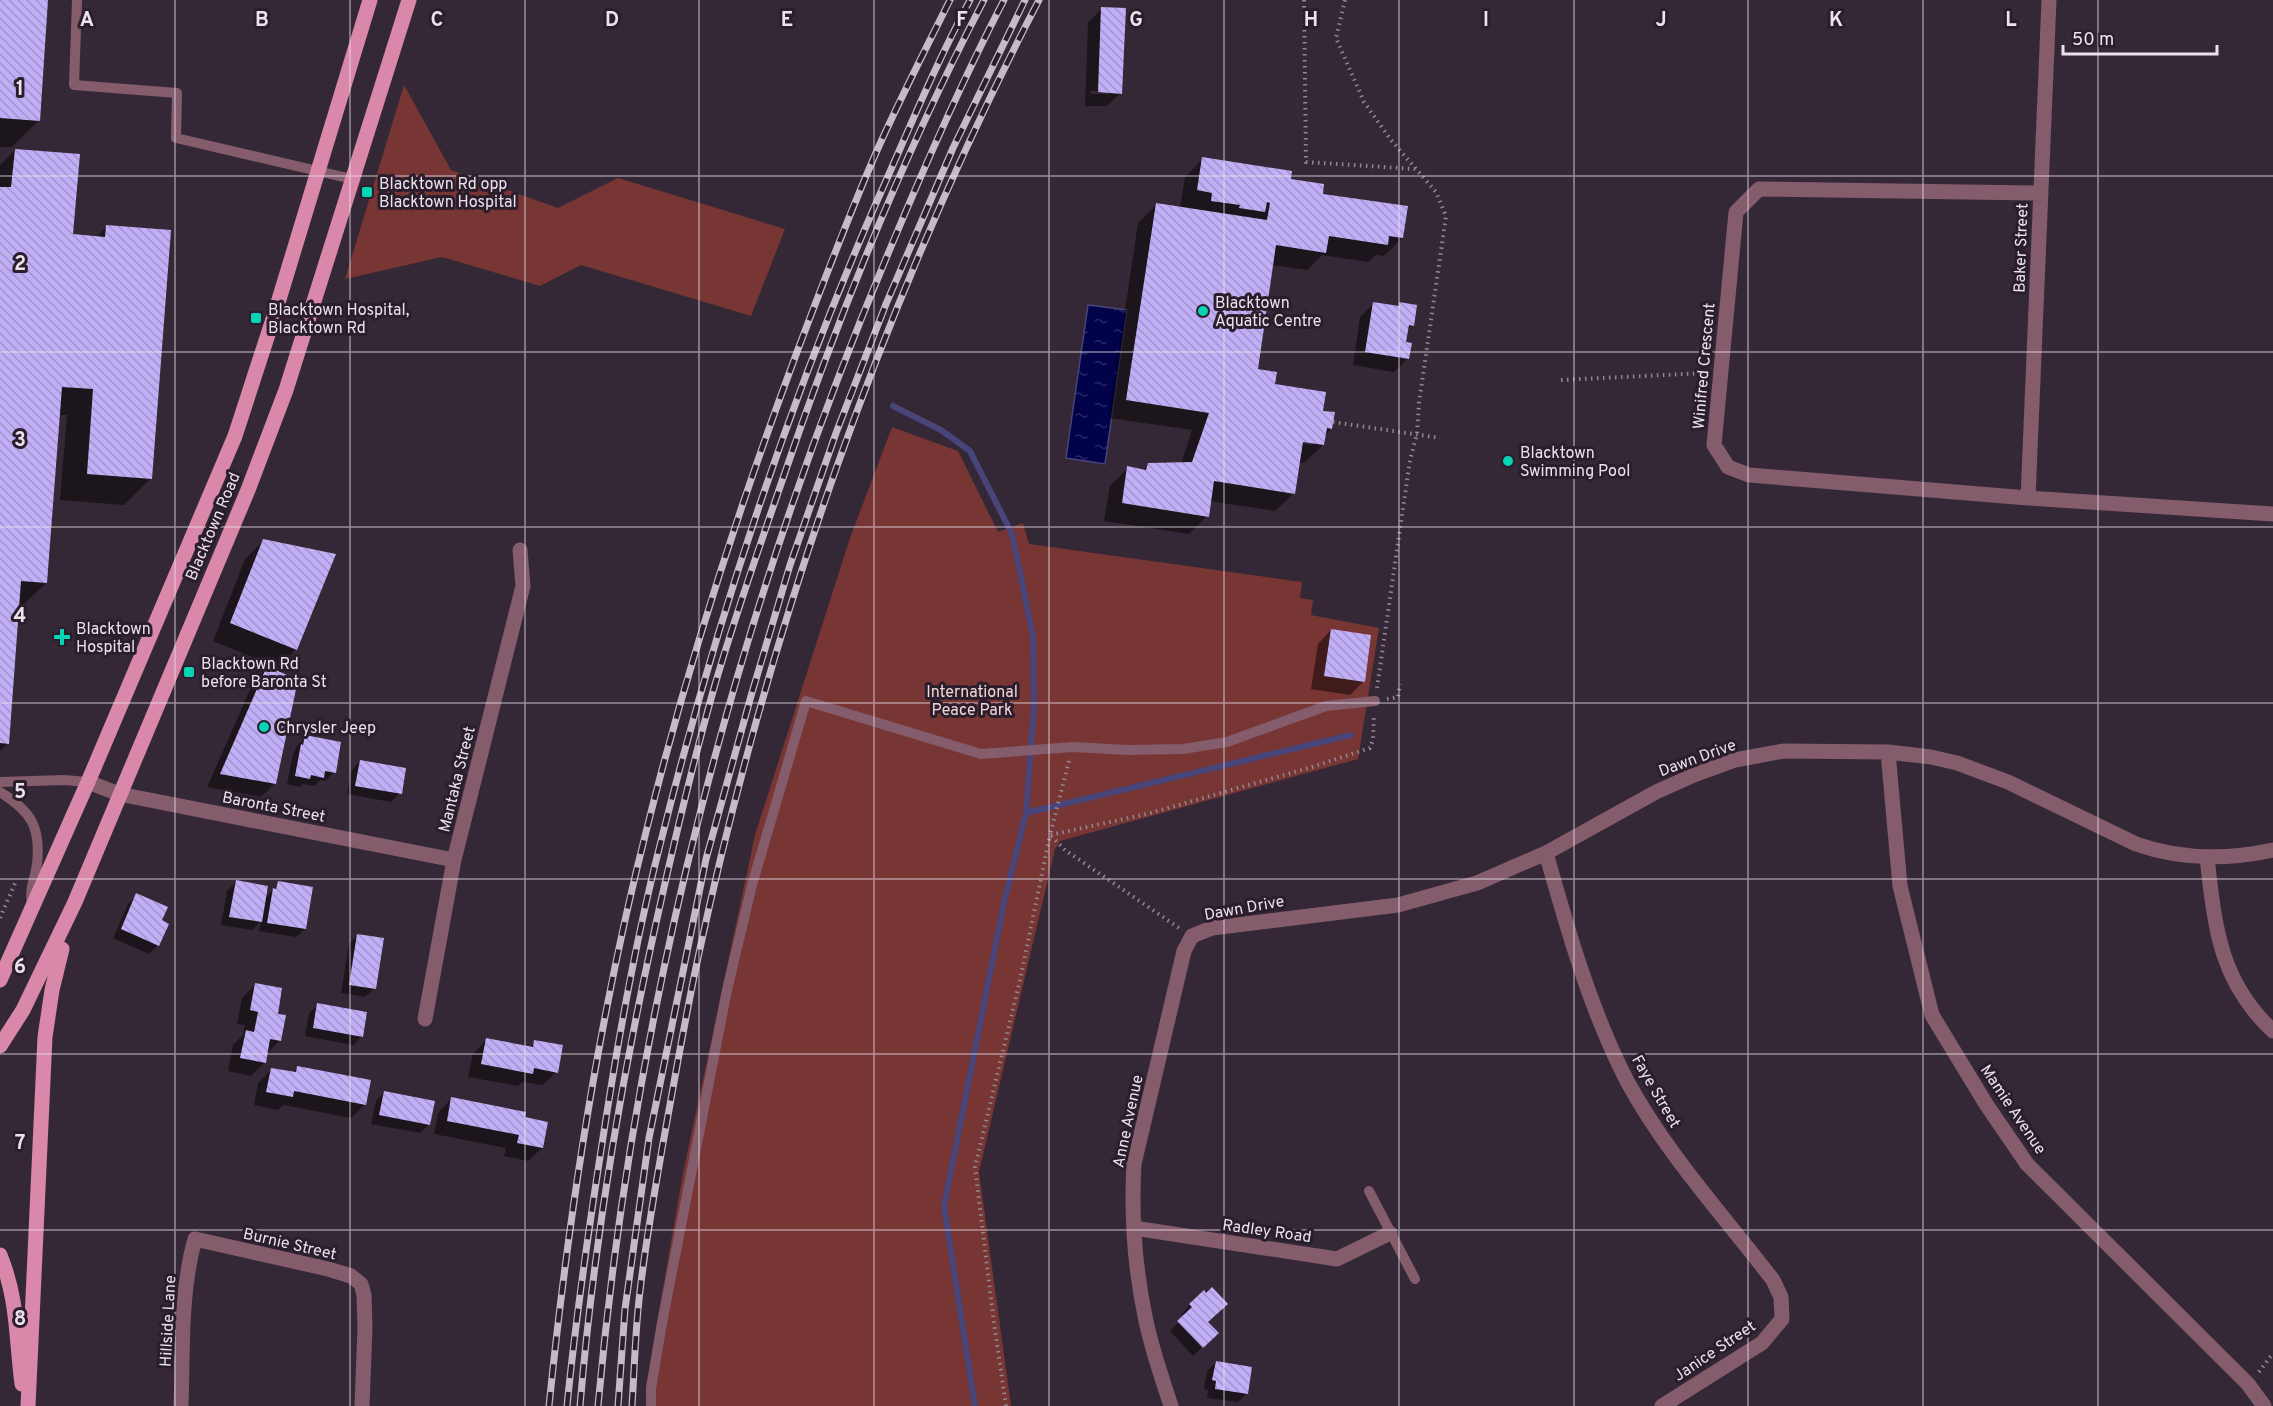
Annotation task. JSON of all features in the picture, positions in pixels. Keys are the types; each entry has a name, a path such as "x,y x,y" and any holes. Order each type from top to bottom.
{"main road":[{"name":"Blacktown Road","path":"0,980 88,782 235,436 370,0"},
{"name":"Blacktown Road","path":"0,1046 23,1010 75,902 243,501 286,390 409,0"},
{"path":"26,1406 45,1037 56,971 75,902"},
{"path":"0,1255 12,1290 26,1406"}],"street":[{"name":"Baker Street","path":"2028,498 2049,0"},
{"name":"Winifred Crescent","path":"2041,193 1759,189 1736,212 1714,445 1728,467 1749,475 2028,498 2273,514"},
{"name":"Mantaka Street","path":"425,1019 454,860 523,586 520,550"},
{"name":"Dawn Drive","path":"1184,951 1192,936 1212,928 1398,905 1477,883 1546,853 1656,792 1694,775 1735,760 1784,751 1888,752 1930,756 1976,769 2037,795 2136,844 2171,854 2207,858 2273,850"},
{"name":"Mamie Avenue","path":"1888,752 1900,886 1932,1015 1986,1104 2027,1164 2248,1384 2264,1406"},
{"name":"Baronta Street","path":"88,782 119,794 454,860"},
{"name":"Faye Street","path":"1546,853 1588,992 1628,1081 1665,1142 1773,1280 1781,1297 1782,1320"},
{"path":"2207,858 2218,939 2226,965 2245,999 2273,1031"},
{"name":"Anne Avenue","path":"1171,1406 1146,1321 1137,1266 1132,1199 1134,1164 1184,951"},
{"name":"Radley Road","path":"1134,1228 1337,1259 1390,1233"},
{"name":"Hillside Lane","path":"181,1406 186,1287 189,1258 195,1239"},
{"name":"Burnie Street","path":"195,1239 328,1269 351,1276 361,1284 364,1295 365,1328 362,1406"},
{"name":"Janice Street","path":"1662,1406 1762,1343 1782,1320"}],"lane":[{"path":"77,0 74,85 177,93 176,138 352,178"},
{"path":"651,1406 651,1389 662,1323 727,990 752,885 806,701 981,754 1073,747 1127,750 1183,749 1227,742 1326,706 1375,701"},
{"path":"0,782 64,780 88,782"},
{"path":"0,792 20,804 33,821 38,837 37,865 30,892 33,908"},
{"path":"1369,1191 1415,1279"}],"path":[{"path":"1304,0 1306,162 1416,169"},
{"path":"1050,835 1147,814 1370,748 1410,460 1417,434 1419,403 1446,216 1436,192 1391,140 1364,102 1336,38 1346,0"},
{"path":"1561,380 1721,372"},
{"path":"1333,422 1440,438"},
{"path":"1006,1406 993,1323 975,1167 1020,980 1050,835 1073,747"},
{"path":"1050,835 1065,850 1192,936"}],"green space":[{"path":"404,85 451,170 558,208 618,178 785,229 751,316 581,265 540,286 442,257 345,279"},
{"name":"International Peace Park","path":"892,427 958,451 998,532 1023,523 1029,544 1302,582 1300,598 1313,600 1311,615 1379,628 1358,759 1060,841 1055,849 979,1172 1011,1406 646,1406 646,1386 683,1173 755,835 850,538"}],"water":[{"path":"1088,305 1127,310 1105,464 1066,458"}],"building":[{"path":"0,0 48,0 40,121 0,118"},
{"path":"1101,7 1126,8 1122,94 1098,92"},
{"path":"15,149 80,154 73,234 105,237 106,225 171,230 152,479 87,474 93,389 62,387 47,583 21,581 9,744 0,743 0,187 11,187"},
{"name":"Blacktown Aquatic Centre","path":"1202,157 1292,171 1291,179 1324,184 1323,194 1408,206 1403,238 1389,236 1388,245 1329,236 1326,253 1276,245 1258,369 1277,372 1275,384 1326,392 1323,411 1335,412 1332,429 1327,428 1324,445 1303,442 1295,494 1214,481 1209,517 1122,503 1127,466 1146,470 1148,463 1192,462 1209,413 1126,400 1156,203 1267,220 1270,203 1267,202 1265,212 1239,208 1240,205 1211,201 1212,193 1197,190"},
{"path":"1373,302 1399,306 1399,302 1417,305 1414,326 1409,325 1406,342 1412,343 1409,359 1365,352"},
{"path":"263,539 336,554 297,650 230,623"},
{"path":"1331,629 1371,635 1365,682 1324,676"},
{"name":"Chrysler Jeep","path":"267,666 298,680 276,784 220,774"},
{"path":"305,735 341,742 336,773 325,771 324,778 311,775 310,779 295,776"},
{"path":"360,760 406,768 402,794 355,786"},
{"path":"236,880 268,886 262,922 229,917"},
{"path":"278,881 313,887 306,929 267,923 273,888 276,889"},
{"path":"136,893 168,907 162,920 169,924 159,946 121,929"},
{"path":"357,934 384,938 376,989 349,985"},
{"path":"255,983 282,988 278,1014 286,1015 281,1041 270,1039 266,1063 240,1058 246,1030 254,1032 258,1012 250,1010"},
{"path":"317,1003 367,1012 363,1037 313,1028"},
{"path":"486,1038 533,1047 534,1040 563,1045 558,1073 534,1068 533,1074 481,1064"},
{"path":"297,1066 371,1080 366,1105 294,1091 293,1097 266,1092 271,1068 296,1072"},
{"path":"384,1091 435,1101 430,1125 379,1115"},
{"path":"451,1097 526,1112 525,1117 548,1122 543,1148 517,1143 519,1135 447,1121"},
{"path":"1212,1287 1228,1304 1208,1322 1219,1333 1203,1348 1177,1321 1192,1307 1189,1304 1204,1290 1206,1293"},
{"path":"1216,1361 1252,1367 1248,1394 1215,1389 1216,1381 1212,1380"}],"waterway":[{"path":"893,406 941,430 970,451 1012,534 1033,636 1034,707 1026,813 1004,903 944,1206 975,1406"},
{"path":"1026,813 1351,735"}],"railway":[{"path":"549,1406 576,1186 600,1040 630,896 697,645 755,469 826,274 879,146 950,0"},
{"path":"567,1406 591,1218 625,1007 652,877 704,681 755,518 812,358 933,74 970,0"},
{"path":"580,1406 599,1232 628,1060 673,849 714,688 802,422 848,299 926,118 984,0"},
{"path":"598,1406 615,1257 637,1109 665,962 699,816 739,671 784,529 834,388 930,155 1004,0"},
{"path":"618,1406 625,1309 649,1138 706,859 751,696 790,565 836,433 886,304 953,148 1025,0"},
{"path":"632,1406 643,1270 680,1051 699,953 760,707 797,585 882,346 930,228 1039,0"}],"place":[{"name":"Blacktown Rd opp Blacktown Hospital","path":"367,192"},
{"name":"Blacktown Aquatic Centre","path":"1203,311"},
{"name":"Blacktown Hospital, Blacktown Rd","path":"256,318"},
{"name":"Blacktown Swimming Pool","path":"1508,461"},
{"name":"Blacktown Hospital","path":"62,637"},
{"name":"Blacktown Rd before Baronta St","path":"189,672"},
{"name":"Chrysler Jeep","path":"264,727"}]}
